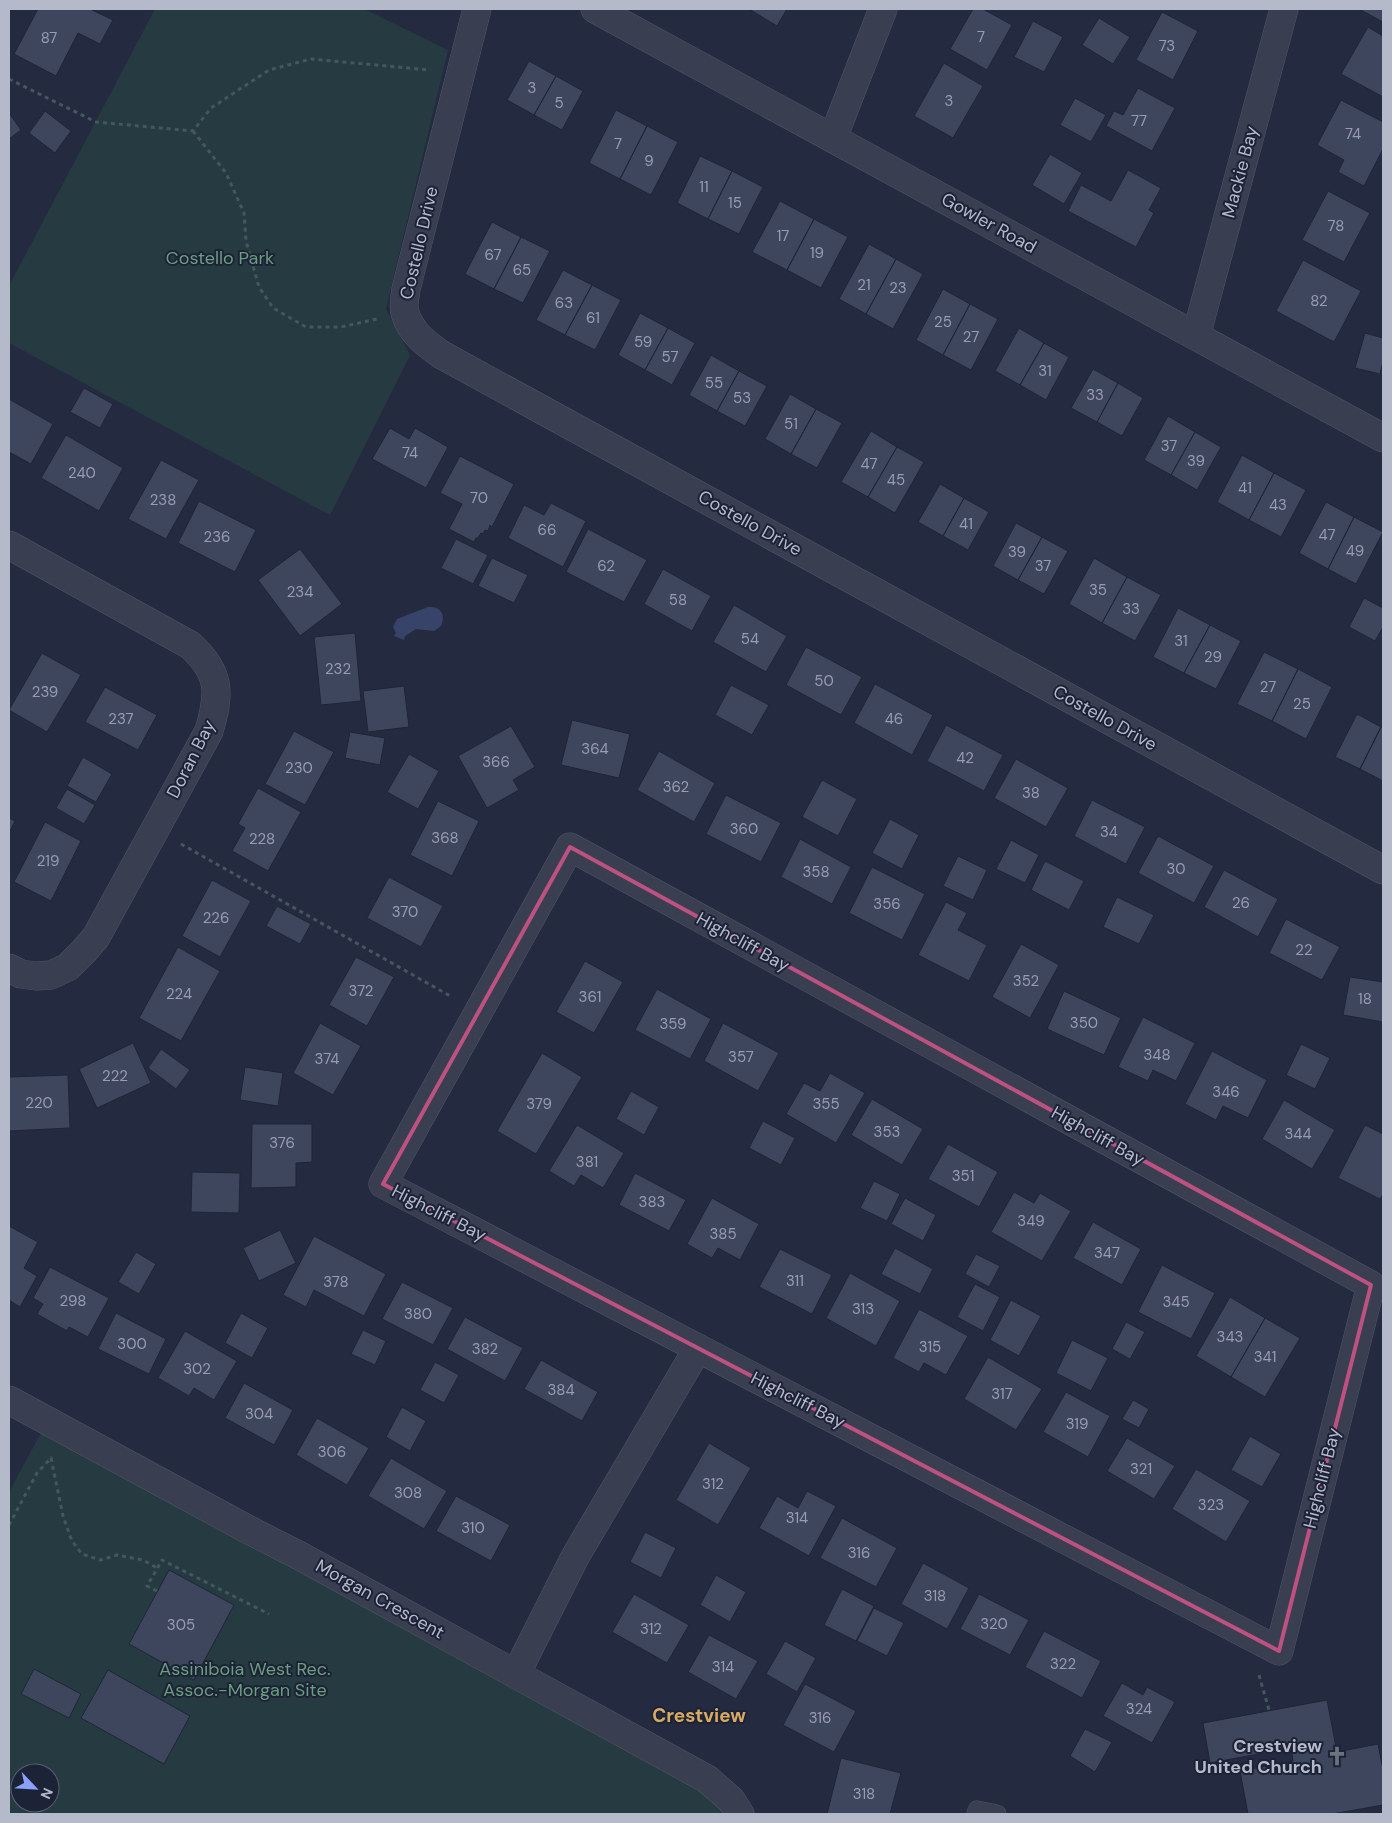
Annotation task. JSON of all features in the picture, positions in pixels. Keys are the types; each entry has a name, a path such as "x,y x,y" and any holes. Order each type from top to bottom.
{"street":[{"name":"Costello Drive","path":"477,9 406,289 405,312 410,325 422,341 442,355 1383,870"},
{"name":"Gowler Road","path":"595,9 1383,438"},
{"path":"832,138 883,9"},
{"name":"Mackie Bay","path":"1196,336 1284,9"},
{"name":"Doran Bay","path":"9,545 190,645 204,658 217,685 216,709 209,731 96,937 68,967 51,975 21,974 9,968"},
{"name":"Highcliff Bay","path":"570,847 1371,1285 1279,1651 383,1184 478,1012 570,847"},
{"path":"516,1674 575,1557 698,1348"},
{"name":"Morgan Crescent","path":"9,1400 300,1556 707,1779 731,1800 740,1814"}],"lane":[{"path":"976,1814 978,1810 997,1814"}],"path":[{"path":"192,131 211,108 269,70 311,59 410,67 461,74"},
{"path":"9,79 96,122 192,131 226,173 244,213 246,241 259,287 273,308 306,327 341,327 405,312"},
{"path":"154,829 478,1012"},
{"path":"9,1525 37,1473 51,1458 63,1516 72,1541 82,1554 100,1560 117,1555 135,1558 157,1568"},
{"path":"157,1591 147,1586 162,1560 269,1614"}],"highlighted area":[{"path":"570,847 1371,1285 1279,1651 383,1184"}],"green space":[{"name":"Costello Park","path":"155,9 364,9 448,50 386,309 410,355 330,515 9,343 9,286"},
{"name":"Assiniboia West Rec. Assoc.-Morgan Site","path":"48,1420 707,1779 736,1814 9,1814 9,1492"}],"water":[{"path":"428,607 436,608 441,612 443,618 441,626 434,631 416,629 405,636 404,640 394,636 396,633 393,627 397,619"}],"building":[{"path":"38,9 90,9 113,20 100,44 78,33 56,76 14,54"},
{"path":"749,9 787,9 777,26"},
{"path":"973,9 983,9 1012,25 987,70 950,49"},
{"path":"1359,9 1383,9 1383,22"},
{"path":"1162,12 1198,31 1173,80 1136,60"},
{"path":"1099,18 1130,37 1113,64 1082,45"},
{"path":"1033,21 1063,37 1044,72 1014,57"},
{"path":"1368,27 1383,36 1383,97 1341,74"},
{"path":"529,61 556,76 534,115 507,100"},
{"path":"944,63 983,86 953,138 914,116"},
{"path":"556,76 583,91 562,130 534,115"},
{"path":"1138,88 1175,108 1152,151 1106,126 1114,111 1123,115"},
{"path":"1075,98 1106,115 1091,142 1060,125"},
{"path":"1341,100 1383,122 1383,149 1364,186 1338,172 1344,160 1317,145"},
{"path":"616,110 647,126 620,179 589,163"},
{"path":"45,111 71,131 55,153 29,133"},
{"path":"9,113 21,130 9,139"},
{"path":"647,126 678,142 651,195 620,179"},
{"path":"1050,154 1082,173 1064,204 1032,185"},
{"path":"700,156 732,171 708,219 677,203"},
{"path":"1128,170 1161,188 1149,210 1154,213 1136,247 1068,211 1081,185 1111,201"},
{"path":"732,171 763,187 739,234 708,219"},
{"path":"1328,191 1370,213 1344,262 1302,240"},
{"path":"780,201 814,219 787,270 752,252"},
{"path":"814,219 848,237 821,288 787,270"},
{"path":"492,222 521,237 494,289 465,274"},
{"path":"521,237 550,251 523,303 494,289"},
{"path":"869,244 896,259 866,314 839,299"},
{"path":"896,259 923,274 893,329 866,314"},
{"path":"1303,260 1361,291 1334,342 1276,311"},
{"path":"563,270 592,285 565,335 536,320"},
{"path":"592,285 621,300 595,350 565,335"},
{"path":"943,289 970,304 943,355 916,340"},
{"path":"970,304 998,319 971,370 943,355"},
{"path":"640,313 668,328 645,370 618,355"},
{"path":"668,328 695,343 672,385 645,370"},
{"path":"1019,328 1044,343 1020,385 995,371"},
{"path":"1365,333 1383,338 1383,361 1380,374 1355,368"},
{"path":"1044,343 1069,357 1046,400 1020,385"},
{"path":"711,355 739,371 717,411 689,395"},
{"path":"1093,369 1118,383 1097,422 1071,408"},
{"path":"739,371 767,386 745,426 717,411"},
{"path":"1118,383 1143,398 1122,436 1097,422"},
{"path":"84,388 113,404 100,428 70,412"},
{"path":"790,394 816,409 791,454 765,439"},
{"path":"9,399 53,424 31,464 9,452"},
{"path":"816,409 842,423 817,468 791,454"},
{"path":"1168,416 1195,432 1171,475 1144,460"},
{"path":"390,428 409,439 415,428 448,447 426,488 372,459"},
{"path":"871,431 897,447 868,497 841,482"},
{"path":"1195,432 1221,447 1197,490 1171,475"},
{"path":"66,435 123,468 99,511 41,478"},
{"path":"897,447 924,462 895,513 868,497"},
{"path":"1242,455 1274,473 1249,520 1217,502"},
{"path":"460,456 514,484 492,527 490,525 488,531 485,530 483,534 481,533 474,542 449,529 462,504 440,493"},
{"path":"161,460 199,480 166,539 128,519"},
{"path":"1274,473 1306,490 1281,537 1249,520"},
{"path":"940,484 964,498 943,536 918,522"},
{"path":"964,498 989,512 968,550 943,536"},
{"path":"199,501 256,530 235,572 178,543"},
{"path":"1326,502 1354,517 1328,569 1299,553"},
{"path":"551,503 586,521 563,567 508,538 524,505 544,515"},
{"path":"1354,517 1383,532 1356,584 1328,569"},
{"path":"1016,523 1042,537 1018,580 993,566"},
{"path":"588,529 647,560 624,602 566,572"},
{"path":"1042,537 1068,551 1044,594 1018,580"},
{"path":"456,539 488,555 473,584 441,568"},
{"path":"300,549 342,604 300,636 258,580"},
{"path":"492,558 528,575 514,603 478,586"},
{"path":"1094,558 1127,577 1102,623 1069,604"},
{"path":"663,569 711,596 692,631 644,604"},
{"path":"1127,577 1161,595 1135,641 1102,623"},
{"path":"1364,598 1383,608 1383,627 1375,641 1349,627"},
{"path":"734,605 787,636 766,672 713,642"},
{"path":"1178,608 1210,625 1184,673 1153,657"},
{"path":"1210,625 1241,641 1216,689 1184,673"},
{"path":"355,633 361,701 321,705 314,637"},
{"path":"806,647 862,677 841,715 786,685"},
{"path":"1264,652 1298,669 1272,721 1237,704"},
{"path":"42,653 81,675 47,732 9,710"},
{"path":"1298,669 1332,687 1306,739 1272,721"},
{"path":"875,684 933,715 912,755 854,723"},
{"path":"731,685 769,705 752,735 715,715"},
{"path":"404,686 409,727 368,732 363,691"},
{"path":"105,687 157,715 138,750 85,722"},
{"path":"1357,714 1381,727 1360,769 1335,757"},
{"path":"572,720 630,734 619,778 561,765"},
{"path":"946,725 1003,755 984,791 927,761"},
{"path":"511,726 535,767 513,780 519,790 487,808 458,756"},
{"path":"1381,727 1383,728 1383,781 1360,769"},
{"path":"294,731 334,752 305,805 265,784"},
{"path":"350,732 385,738 380,765 345,758"},
{"path":"659,751 715,783 694,822 637,790"},
{"path":"409,754 439,771 418,809 387,792"},
{"path":"83,757 112,774 96,802 67,786"},
{"path":"1016,759 1068,788 1046,827 994,798"},
{"path":"822,780 857,799 838,836 802,817"},
{"path":"258,788 301,812 268,871 232,851 245,828 238,824"},
{"path":"67,789 95,805 84,824 56,808"},
{"path":"726,795 781,823 761,862 706,834"},
{"path":"1092,800 1145,827 1126,864 1074,836"},
{"path":"438,801 479,821 452,876 410,855"},
{"path":"9,818 15,821 9,833"},
{"path":"890,819 919,835 902,869 872,853"},
{"path":"45,822 81,841 51,901 14,882"},
{"path":"1158,836 1214,866 1194,903 1138,873"},
{"path":"800,839 851,867 832,904 781,877"},
{"path":"1011,840 1039,855 1025,883 996,869"},
{"path":"958,856 987,870 973,900 943,886"},
{"path":"1045,861 1084,881 1069,910 1031,890"},
{"path":"872,867 925,894 902,940 849,913"},
{"path":"1224,870 1278,899 1258,937 1204,907"},
{"path":"389,877 443,906 421,947 367,918"},
{"path":"212,880 251,901 220,957 182,936"},
{"path":"1117,897 1154,915 1139,944 1103,927"},
{"path":"946,902 967,913 958,930 987,945 969,981 918,955"},
{"path":"277,906 311,924 300,944 266,926"},
{"path":"1286,919 1340,947 1322,980 1269,953"},
{"path":"1021,944 1059,965 1030,1018 992,997"},
{"path":"178,947 220,971 181,1041 139,1018"},
{"path":"356,957 394,977 367,1026 329,1005"},
{"path":"585,961 623,982 594,1033 556,1012"},
{"path":"1350,977 1383,982 1383,1022 1343,1015"},
{"path":"657,989 711,1019 690,1059 635,1030"},
{"path":"1064,991 1121,1018 1104,1055 1047,1029"},
{"path":"1143,1017 1195,1043 1176,1081 1153,1070 1148,1081 1118,1067"},
{"path":"320,1023 361,1046 333,1095 293,1073"},
{"path":"723,1023 779,1053 758,1091 704,1061"},
{"path":"133,1043 151,1083 97,1108 79,1069"},
{"path":"1301,1044 1330,1058 1315,1089 1286,1075"},
{"path":"161,1049 190,1070 176,1089 148,1068"},
{"path":"1212,1051 1267,1080 1248,1118 1223,1106 1216,1120 1185,1104"},
{"path":"542,1053 582,1077 536,1154 497,1131"},
{"path":"245,1067 283,1073 278,1106 240,1100"},
{"path":"830,1073 865,1093 836,1143 786,1114 804,1083 820,1091"},
{"path":"68,1075 70,1128 9,1131 9,1077"},
{"path":"631,1091 659,1107 644,1135 616,1119"},
{"path":"872,1099 923,1129 902,1165 851,1135"},
{"path":"1284,1100 1335,1130 1312,1169 1262,1139"},
{"path":"763,1121 795,1138 781,1165 749,1148"},
{"path":"252,1124 312,1124 312,1162 296,1163 296,1187 251,1188"},
{"path":"577,1125 624,1153 603,1188 581,1175 574,1186 549,1171"},
{"path":"1365,1125 1383,1134 1383,1194 1380,1199 1338,1178"},
{"path":"948,1144 998,1172 979,1207 928,1179"},
{"path":"192,1172 240,1173 239,1213 191,1212"},
{"path":"635,1173 686,1200 669,1231 619,1205"},
{"path":"874,1181 900,1194 887,1221 860,1208"},
{"path":"1014,1192 1034,1203 1040,1193 1071,1211 1042,1261 991,1232"},
{"path":"712,1198 759,1224 740,1260 718,1248 712,1258 687,1244"},
{"path":"905,1198 936,1215 923,1241 891,1224"},
{"path":"1093,1222 1141,1249 1122,1285 1073,1258"},
{"path":"9,1226 38,1242 24,1268 37,1276 20,1307 9,1300"},
{"path":"280,1230 296,1263 259,1281 243,1248"},
{"path":"314,1236 386,1274 364,1316 314,1290 306,1307 283,1295"},
{"path":"895,1248 933,1269 920,1294 881,1274"},
{"path":"780,1249 832,1275 812,1314 759,1287"},
{"path":"136,1252 156,1264 139,1294 118,1282"},
{"path":"976,1254 1000,1266 989,1287 965,1274"},
{"path":"1162,1265 1215,1293 1191,1339 1138,1312"},
{"path":"50,1267 109,1298 88,1337 69,1327 67,1331 37,1314 43,1304 33,1298"},
{"path":"850,1273 900,1301 876,1346 826,1318"},
{"path":"402,1282 453,1308 433,1345 382,1319"},
{"path":"975,1284 1000,1297 983,1331 957,1317"},
{"path":"1230,1297 1265,1318 1231,1377 1196,1356"},
{"path":"1011,1300 1041,1316 1019,1356 990,1340"},
{"path":"919,1309 968,1336 946,1375 924,1363 919,1372 893,1358"},
{"path":"116,1313 166,1339 149,1374 98,1349"},
{"path":"241,1313 268,1328 252,1358 225,1343"},
{"path":"465,1317 523,1348 505,1381 447,1349"},
{"path":"1265,1318 1300,1338 1265,1397 1231,1377"},
{"path":"1126,1322 1145,1332 1130,1359 1112,1349"},
{"path":"363,1330 386,1341 375,1365 351,1354"},
{"path":"185,1331 237,1361 214,1400 194,1388 189,1396 158,1378"},
{"path":"1072,1340 1108,1358 1091,1391 1056,1373"},
{"path":"988,1357 1042,1389 1016,1430 964,1399"},
{"path":"541,1360 598,1392 582,1421 524,1389"},
{"path":"435,1362 459,1375 444,1403 420,1390"},
{"path":"244,1383 293,1410 274,1445 225,1418"},
{"path":"1066,1392 1110,1416 1088,1457 1043,1432"},
{"path":"1133,1400 1149,1409 1139,1428 1122,1419"},
{"path":"402,1407 426,1421 410,1451 386,1437"},
{"path":"317,1418 369,1448 347,1485 296,1455"},
{"path":"1250,1436 1281,1454 1262,1487 1231,1470"},
{"path":"1127,1438 1175,1466 1154,1499 1107,1471"},
{"path":"709,1443 751,1468 718,1525 676,1500"},
{"path":"391,1458 447,1491 424,1529 368,1496"},
{"path":"1196,1469 1250,1501 1226,1542 1172,1509"},
{"path":"807,1491 836,1506 809,1556 759,1528 777,1496 798,1508"},
{"path":"456,1496 510,1525 491,1561 436,1531"},
{"path":"842,1518 897,1548 876,1587 820,1558"},
{"path":"645,1532 676,1548 661,1578 630,1562"},
{"path":"923,1563 969,1588 947,1629 901,1604"},
{"path":"169,1570 234,1605 194,1680 129,1644"},
{"path":"716,1575 746,1592 730,1622 700,1605"},
{"path":"842,1589 874,1606 856,1641 824,1625"},
{"path":"634,1594 689,1625 667,1663 612,1632"},
{"path":"979,1594 1029,1620 1010,1655 960,1629"},
{"path":"874,1608 904,1623 887,1656 857,1641"},
{"path":"1044,1631 1101,1661 1082,1698 1025,1667"},
{"path":"709,1635 758,1661 736,1699 688,1672"},
{"path":"785,1641 816,1658 797,1692 766,1674"},
{"path":"34,1669 81,1694 69,1718 21,1694"},
{"path":"108,1670 190,1716 164,1764 81,1718"},
{"path":"1122,1683 1143,1695 1147,1687 1175,1702 1152,1743 1103,1716"},
{"path":"805,1684 856,1711 834,1752 783,1725"},
{"name":"Crestview United Church","path":"1327,1700 1337,1752 1378,1744 1383,1770 1383,1805 1332,1814 1248,1814 1240,1771 1293,1761 1291,1748 1210,1763 1203,1723"},
{"path":"1085,1729 1112,1742 1095,1772 1070,1756"},
{"path":"841,1758 901,1773 890,1814 827,1814"}],"place":[{"name":"Crestview United Church","path":"1337,1756"}],"district":[{"name":"Crestview","path":"699,1715"}]}
